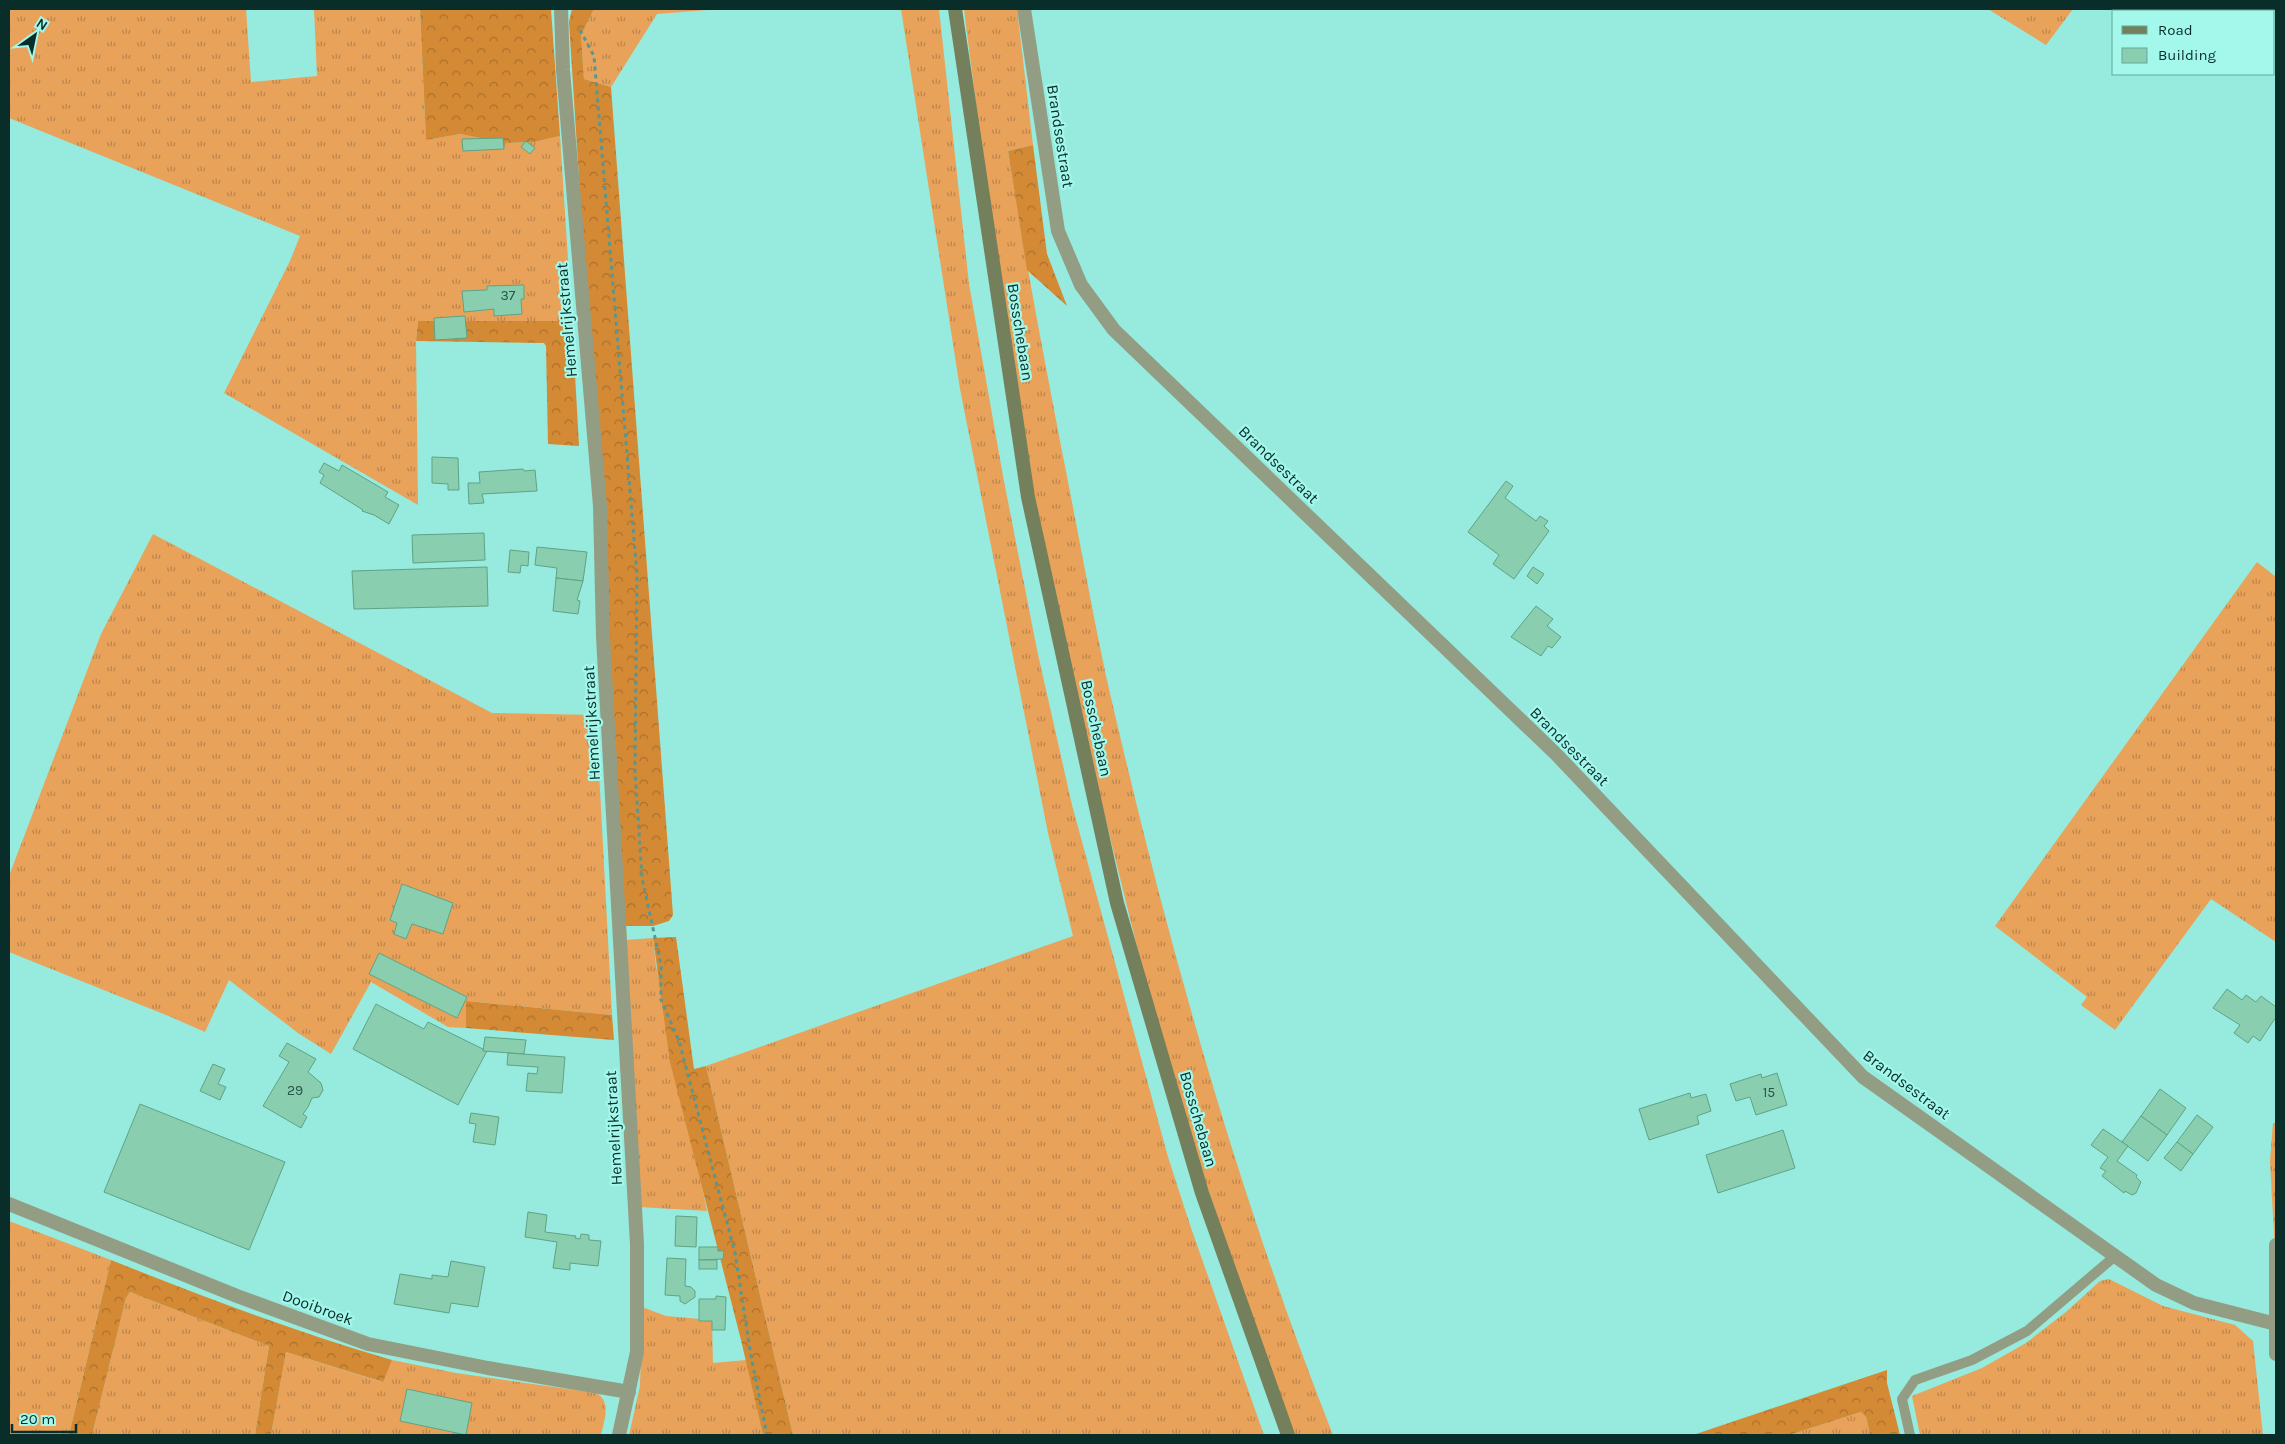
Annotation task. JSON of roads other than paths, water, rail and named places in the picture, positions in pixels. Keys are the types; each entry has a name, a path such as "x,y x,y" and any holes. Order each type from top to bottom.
{"main road":[{"name":"Bosschebaan","path":"955,9 1028,497 1117,903 1202,1193 1288,1435"}],"street":[{"name":"Hemelrijkstraat","path":"561,9 564,80 600,506 604,637 637,1244 637,1352 620,1435"},
{"name":"Brandsestraat","path":"1024,9 1058,231 1081,285 1114,330 1556,754 1863,1077 2156,1285 2194,1303 2276,1324"},
{"name":"Dooibroek","path":"9,1204 237,1296 368,1344 488,1368 630,1392"},
{"path":"2276,1245 2276,1354"}],"lane":[{"path":"1910,1435 1902,1399 1916,1380 1972,1360 2027,1331 2114,1257"}]}
